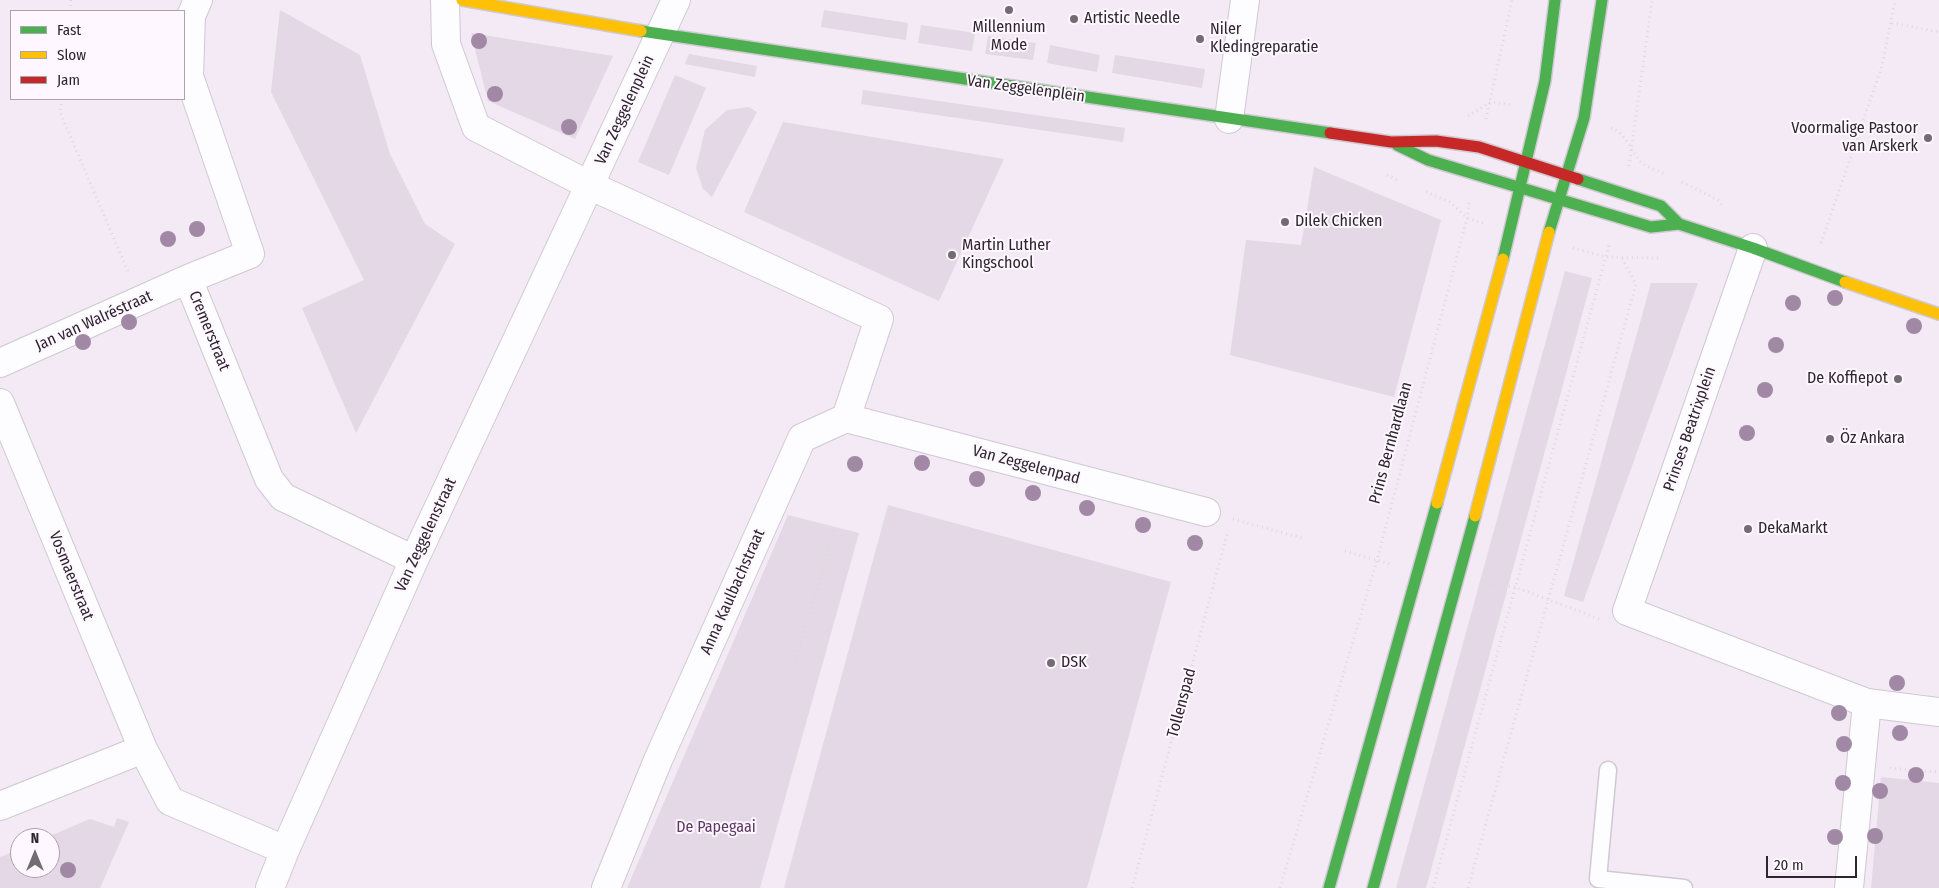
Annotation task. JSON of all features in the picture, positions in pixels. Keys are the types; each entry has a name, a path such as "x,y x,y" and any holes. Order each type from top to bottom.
{"street":[{"name":"Cremerstraat","path":"198,0 191,16 189,76 250,254 188,279 269,479 283,497 414,560"},
{"name":"Van Zeggelenplein","path":"445,0 446,44 476,127 589,185 879,319 846,418"},
{"name":"Van Zeggelenplein","path":"462,0 660,34 1228,119 1391,142 1436,141 1479,147 1566,175"},
{"path":"660,34 676,0"},
{"path":"1228,119 1246,0"},
{"path":"1329,888 1423,554 1511,230 1545,81 1554,0"},
{"path":"1373,888 1464,561 1546,240 1584,118 1602,0"},
{"name":"Van Zeggelenplein","path":"589,185 660,34"},
{"name":"Van Zeggelenplein","path":"1391,142 1428,160 1559,199"},
{"path":"1566,175 1662,206 1679,224"},
{"name":"Van Zeggelenstraat","path":"270,888 285,850 414,560 589,185"},
{"path":"1559,199 1651,227 1679,224 1753,248 1811,271 1939,314"},
{"name":"Prinses Beatrixplein","path":"1627,611 1753,248"},
{"name":"Jan van Walréstraat","path":"0,363 188,279"},
{"name":"Vosmaerstraat","path":"0,404 143,749 170,801 285,850"},
{"name":"Van Zeggelenpad","path":"846,418 1219,515"},
{"name":"Anna Kaulbachstraat","path":"606,888 658,760 802,438 846,418"},
{"path":"1627,611 1867,703 1939,712"},
{"path":"1849,888 1867,703"},
{"path":"0,806 143,749"}],"lane":[{"path":"1608,770 1598,879 1684,888"}],"path":[{"path":"1479,147 1491,102 1512,0"},
{"path":"1652,0 1632,147 1640,162 1666,175"},
{"path":"1811,271 1882,66 1892,23 1895,0"},
{"path":"1892,23 1939,32"},
{"path":"62,100 60,112 140,300"},
{"name":"Prins Bernhardlaan","path":"1280,888 1377,560 1467,218 1473,173"},
{"path":"1675,179 1718,200 1724,208"},
{"path":"1433,888 1606,258"},
{"path":"1468,888 1636,284 1622,258"},
{"path":"1219,515 1302,538"},
{"name":"Tollenspad","path":"1132,888 1219,515"},
{"path":"794,666 835,527"},
{"path":"1345,550 1377,560"},
{"path":"1515,587 1606,621 1627,611"},
{"path":"1862,765 1939,772"}],"green space":[{"path":"280,10 360,55 390,154 425,224 455,244 356,433 302,308 364,280 271,92"},
{"path":"824,10 908,23 906,40 821,27"},
{"path":"921,25 975,33 972,51 918,43"},
{"path":"471,33 613,56 575,139 488,101"},
{"path":"988,36 1036,43 1033,60 985,54"},
{"path":"1050,45 1100,55 1097,72 1047,63"},
{"path":"689,54 757,66 755,77 685,64"},
{"path":"1115,55 1205,69 1202,88 1112,73"},
{"path":"675,75 706,88 669,175 638,162"},
{"path":"863,90 1125,128 1123,142 861,104"},
{"path":"749,107 757,112 712,197 703,189 696,168 705,130 727,110"},
{"path":"783,122 1004,159 939,301 744,212"},
{"path":"1314,167 1441,220 1394,397 1230,355 1246,240 1301,245"},
{"path":"1565,271 1592,278 1426,888 1396,888"},
{"path":"1651,283 1698,283 1583,602 1564,596"},
{"path":"888,505 1171,582 1087,888 784,888"},
{"name":"De Papegaai","path":"788,515 859,533 760,888 627,888"},
{"path":"1881,777 1939,783 1939,888 1871,888"},
{"path":"117,818 129,822 100,888 0,888 0,857 10,853 10,878 60,878 60,832 90,819 114,827"}],"traffic: fast":[{"path":"1503,259 1545,81 1555,0"},
{"path":"1549,232 1584,118 1602,0"},
{"path":"641,31 1330,133"},
{"path":"1397,145 1428,160 1651,227 1679,224 1753,248 1845,282"},
{"path":"1578,179 1661,206 1679,224"},
{"path":"1329,888 1437,503"},
{"path":"1373,888 1475,516"}],"traffic: slow":[{"path":"462,0 641,31"},
{"path":"1475,516 1549,232"},
{"path":"1437,503 1503,259"},
{"path":"1845,282 1939,314"}],"traffic: jam":[{"path":"1330,133 1391,142 1436,141 1479,147 1578,179"}],"place":[{"name":"Millennium Mode","path":"1009,10"},
{"name":"Artistic Needle","path":"1074,19"},
{"name":"Niler Kledingreparatie","path":"1200,39"},
{"name":"Voormalige Pastoor van Arskerk","path":"1928,138"},
{"name":"Dilek Chicken","path":"1285,222"},
{"name":"Martin Luther Kingschool","path":"952,255"},
{"name":"De Koffiepot","path":"1898,379"},
{"name":"Öz Ankara","path":"1830,439"},
{"name":"DekaMarkt","path":"1748,529"},
{"name":"DSK","path":"1051,663"}]}
